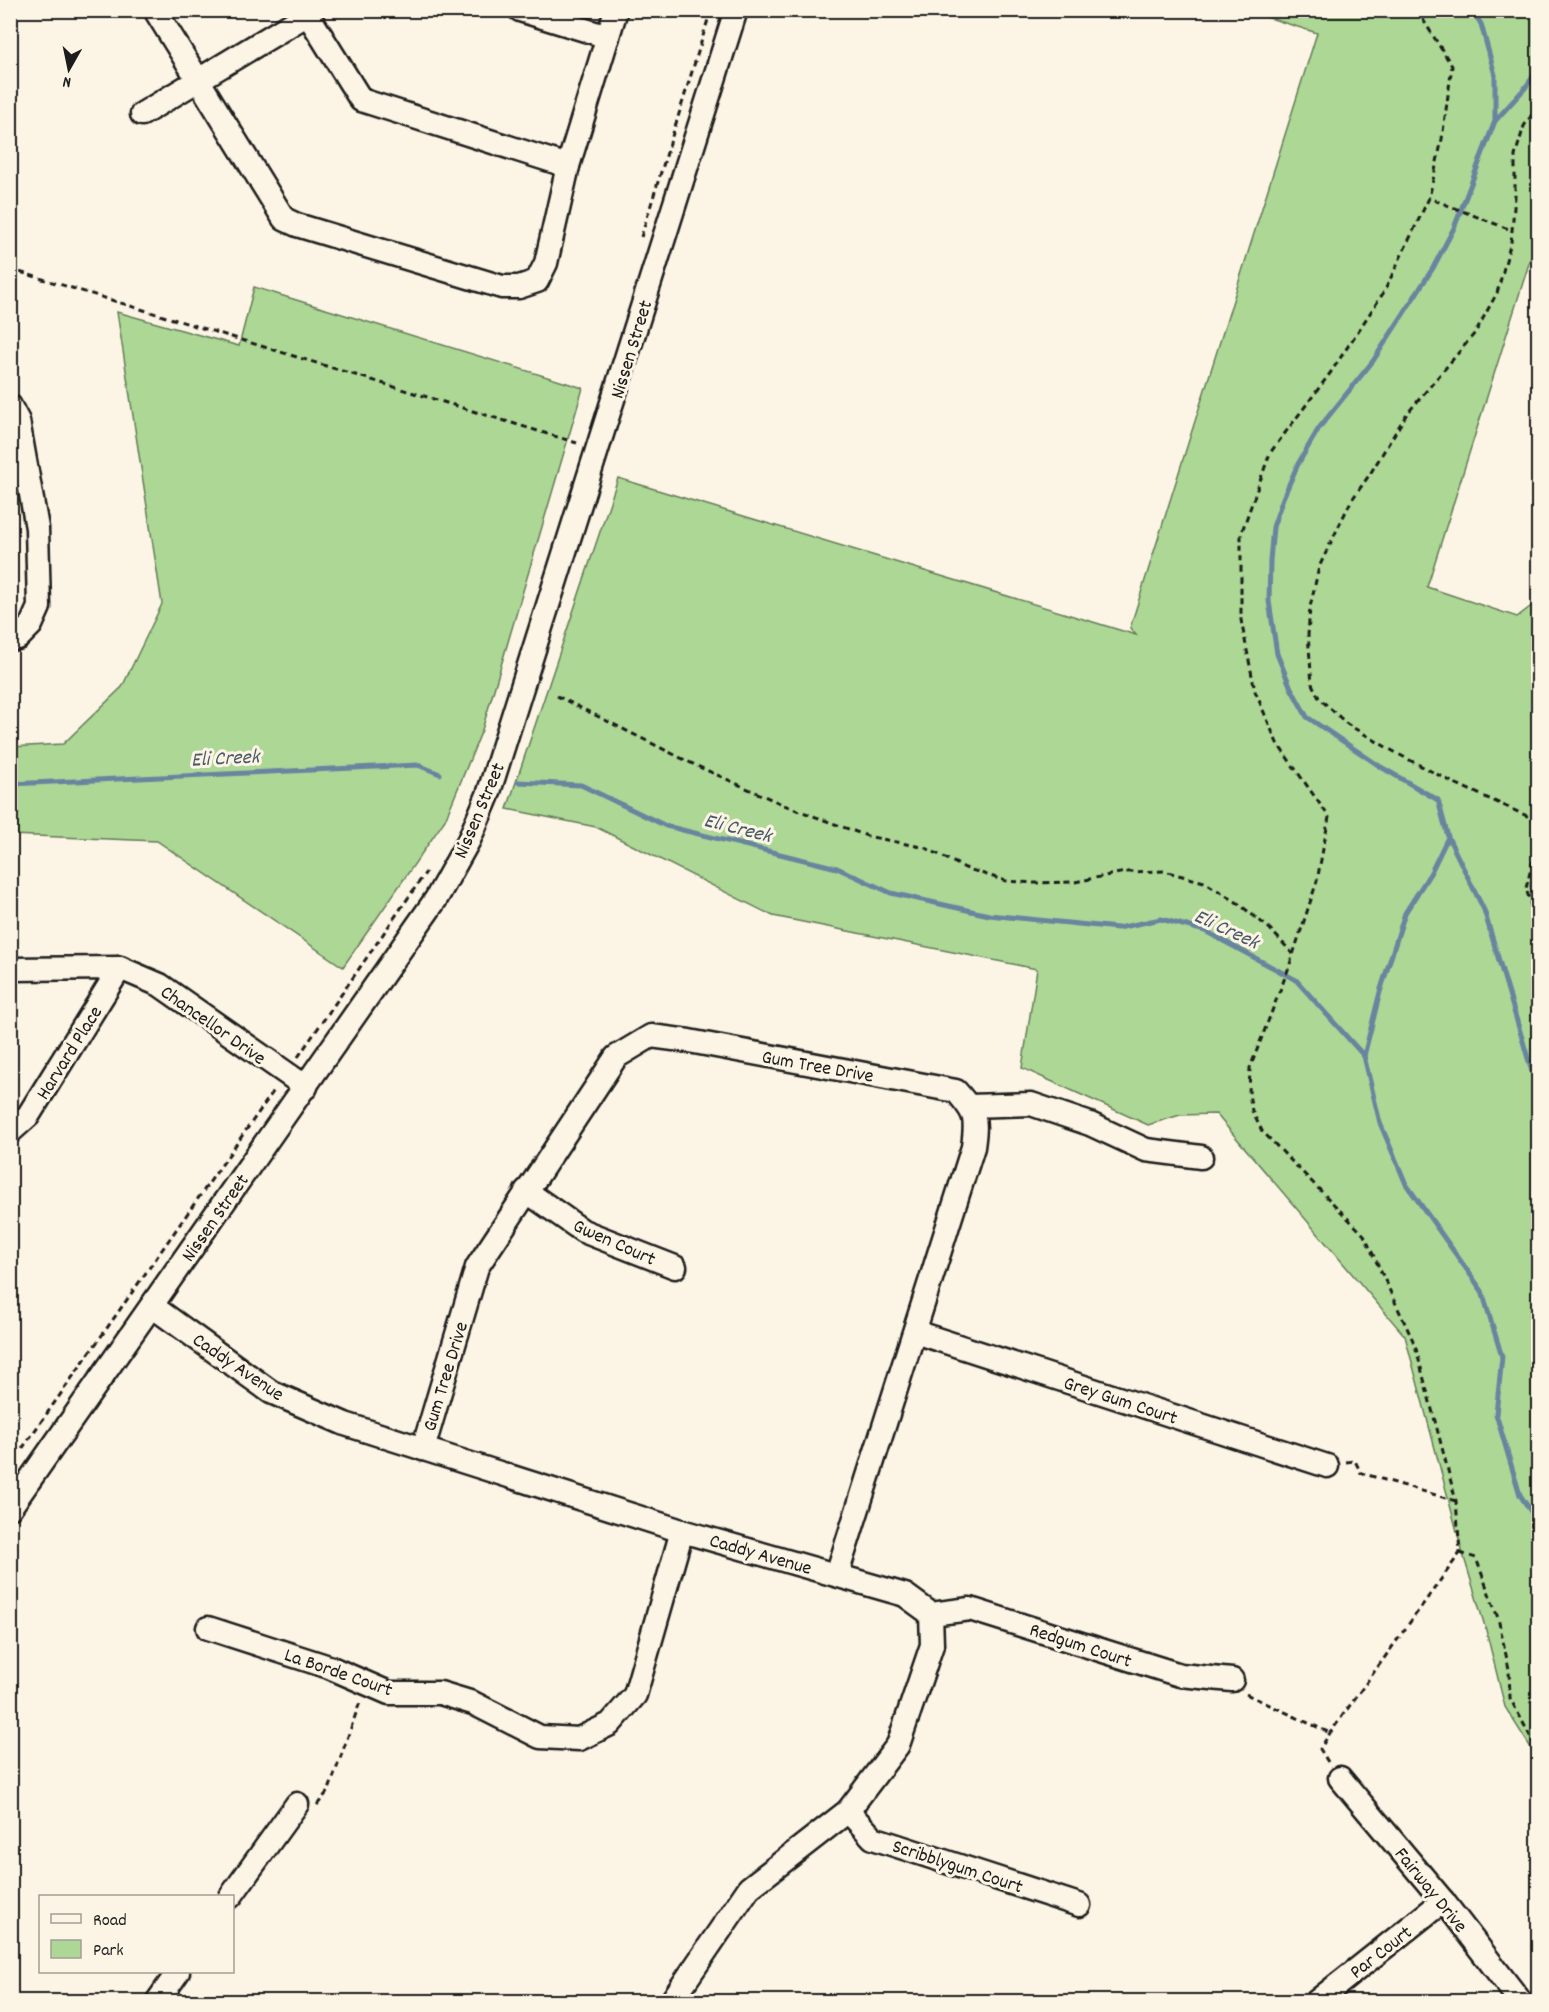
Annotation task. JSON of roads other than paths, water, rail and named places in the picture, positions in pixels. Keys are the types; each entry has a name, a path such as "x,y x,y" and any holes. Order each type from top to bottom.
{"street":[{"path":"155,10 284,219 297,225 502,287 519,287 537,281 546,263 568,165 616,10"},
{"path":"520,10 608,37"},
{"name":"Nissen Street","path":"10,1508 436,898 469,840 488,795 736,10"},
{"path":"141,114 199,81 306,12 361,100 568,165"},
{"path":"10,406 18,421 38,528 39,607 31,625 18,638 10,639"},
{"name":"Chancellor Drive","path":"10,969 120,968 160,985 306,1087"},
{"name":"Harvard Place","path":"10,1132 28,1116 120,968"},
{"name":"Gum Tree Drive","path":"423,1449 477,1267 616,1057 651,1036 700,1043 956,1091 969,1106"},
{"path":"837,1574 973,1147 976,1121 969,1106 1031,1104 1090,1124 1146,1150 1201,1156"},
{"name":"Gwen Court","path":"526,1191 583,1231 675,1267"},
{"name":"Caddy Avenue","path":"152,1306 271,1392 345,1424 682,1531 905,1595 931,1614"},
{"name":"Grey Gum Court","path":"915,1332 1327,1466"},
{"name":"La Borde Court","path":"208,1628 329,1666 389,1693 440,1693 473,1703 540,1737 579,1739 610,1724 635,1695 682,1531"},
{"name":"Redgum Court","path":"931,1614 970,1609 1180,1675 1232,1680"},
{"path":"671,2001 749,1888 848,1811 898,1745 932,1645 931,1614"},
{"name":"Fairway Drive","path":"1340,1778 1443,1901 1521,2001"},
{"path":"232,1895 297,1804"},
{"name":"Scribblygum Court","path":"848,1811 873,1838 1079,1905"},
{"name":"Par Court","path":"1317,2001 1443,1901"},
{"path":"157,2001 177,1973"}],"waterway":[{"path":"1364,1056 1380,992 1405,913 1431,872 1448,837 1438,800 1381,767 1307,717 1291,688 1277,654 1269,601 1273,527 1298,464 1319,428 1373,361 1433,268 1454,228 1495,121 1495,75 1481,24 1472,10"},
{"path":"1495,121 1538,70"},
{"name":"Eli Creek","path":"10,784 418,765 440,774"},
{"name":"Eli Creek","path":"518,782 581,785 666,826 837,868 891,893 989,915 1118,928 1161,919 1205,931 1296,980 1364,1056 1380,1123 1406,1184 1482,1291 1502,1357 1496,1414 1520,1495 1538,1522"},
{"path":"1448,837 1484,910 1538,1092"}]}
